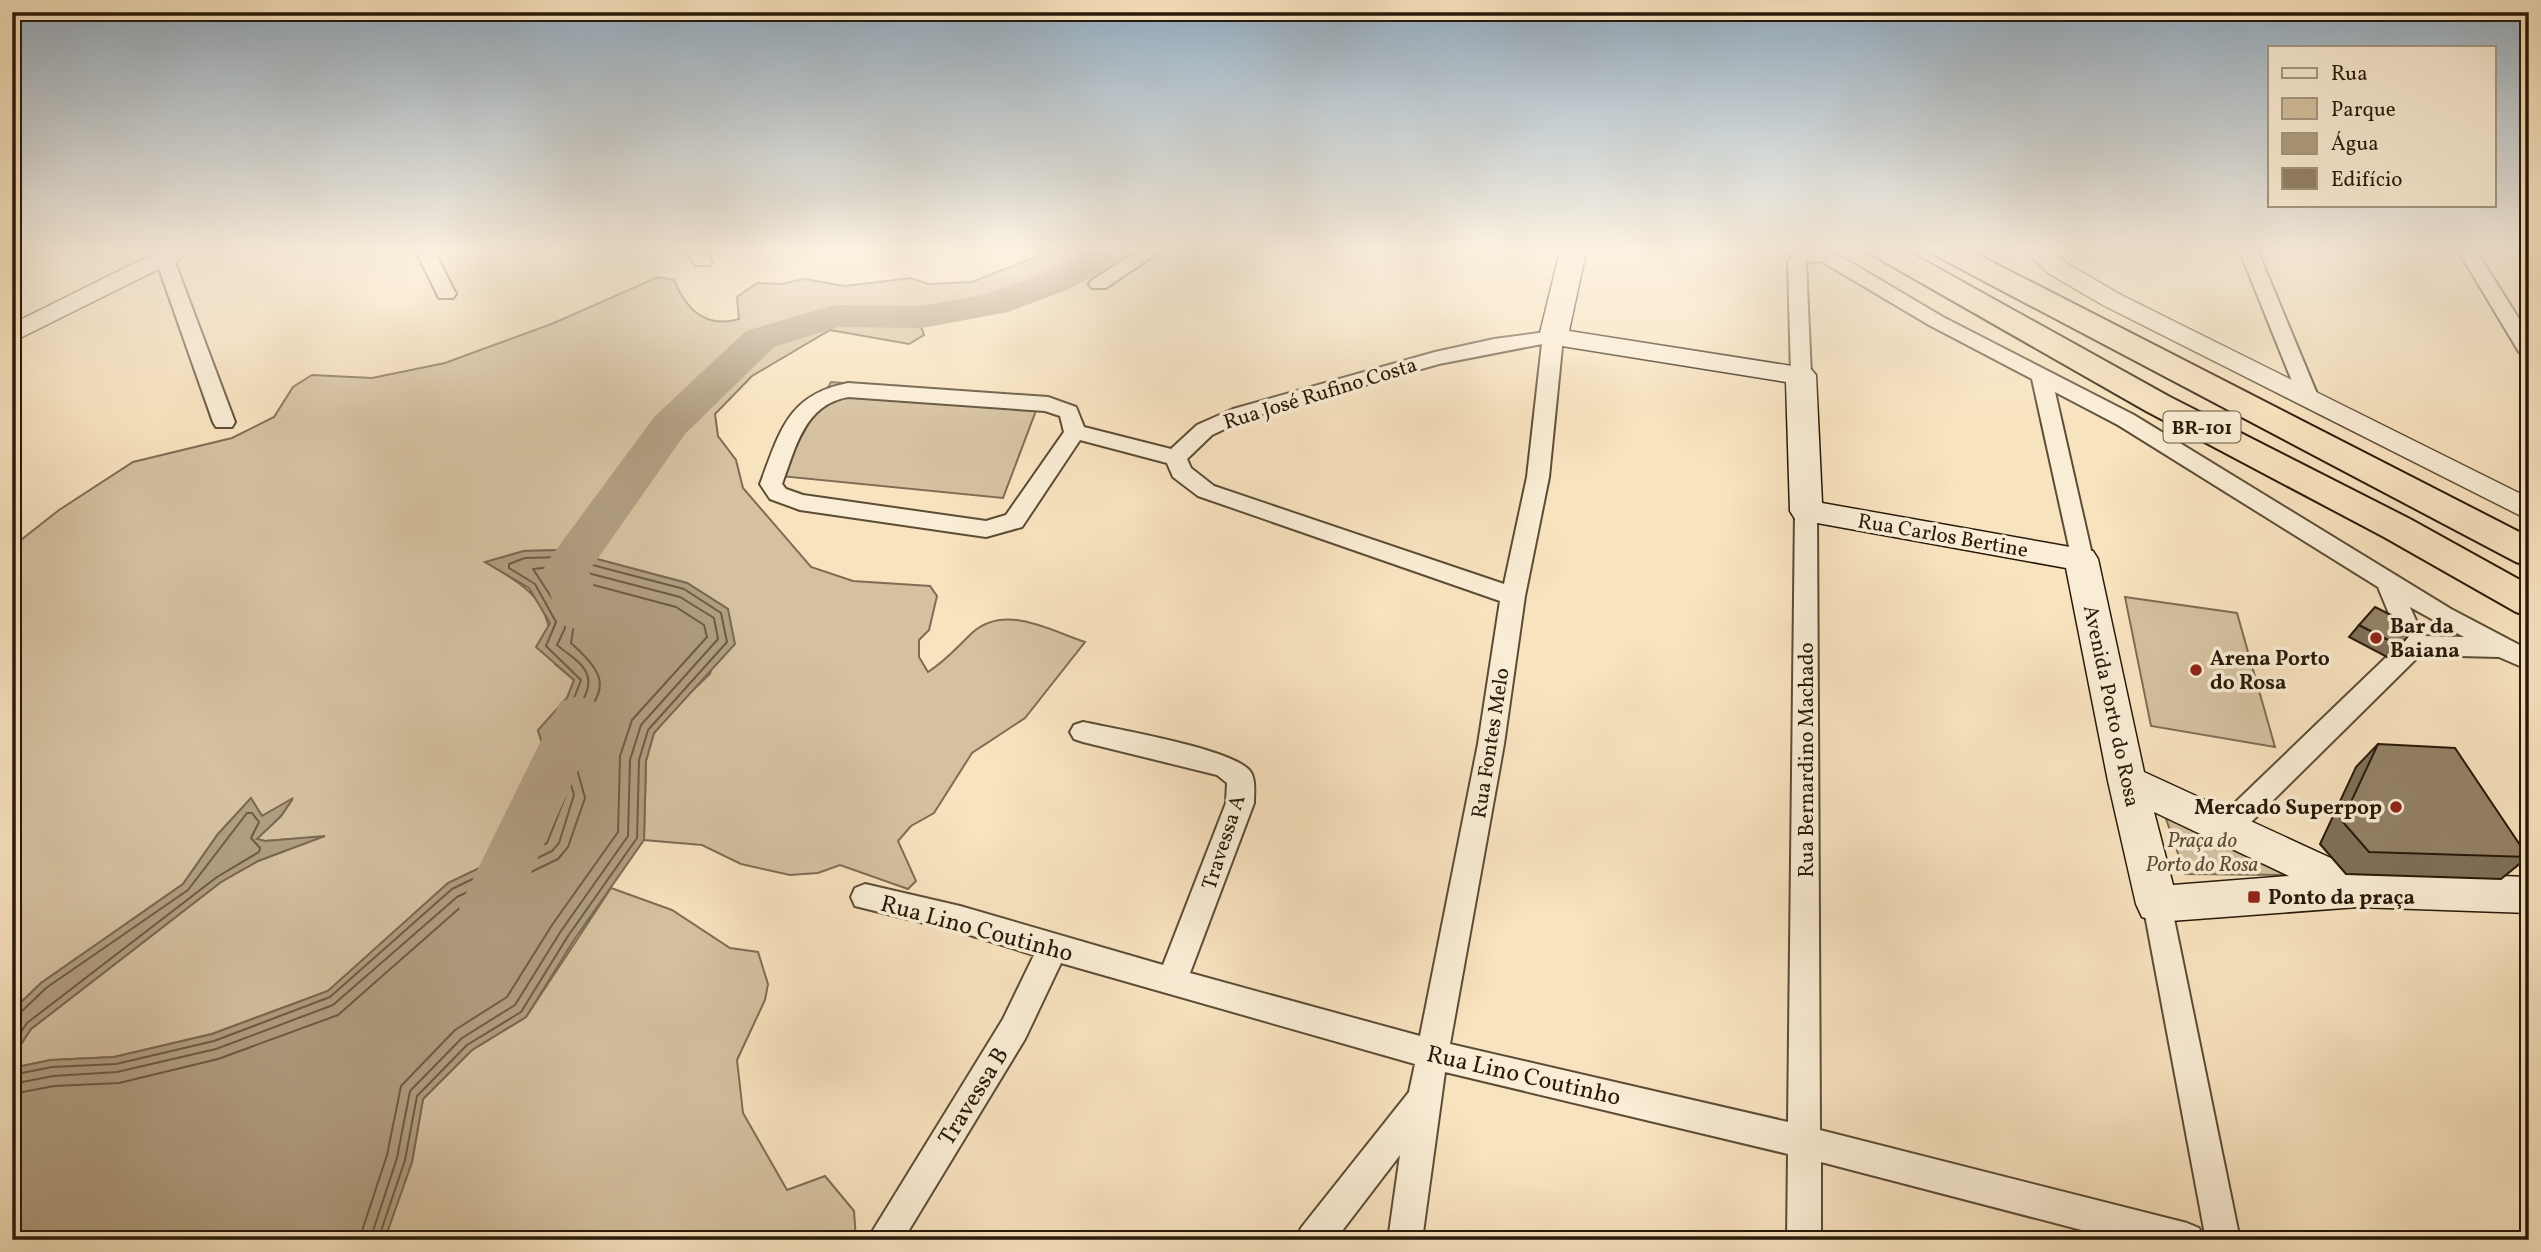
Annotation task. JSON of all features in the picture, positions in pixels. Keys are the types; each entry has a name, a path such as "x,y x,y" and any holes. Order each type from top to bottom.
{"highway":[{"name":"BR-101","path":"1983,305 2158,404 2397,528 2529,602"},
{"name":"BR-101","path":"2052,305 2529,553"},
{"path":"2070,305 2168,357 2261,416"}],"main road":[{"name":"Rua Fontes Melo","path":"1553,337 1560,305"},
{"name":"Rua José Rufino Costa","path":"1553,337 1801,375"},
{"name":"Rua Bernardino Machado","path":"1801,375 1806,511"},
{"name":"Rua Carlos Bertine","path":"1806,511 2081,559"},
{"name":"Avenida Porto do Rosa","path":"2081,559 2127,781 2157,904"},
{"path":"2127,781 2358,889"},
{"path":"2157,904 2358,889 2529,895"}],"street":[{"path":"12,334 68,305"},
{"path":"190,305 224,422"},
{"name":"Rua Bernardino Machado","path":"1800,305 1801,375"},
{"path":"1913,305 2042,379 2126,420 2501,648 2529,661"},
{"path":"2123,305 2529,510"},
{"path":"2271,305 2309,401"},
{"path":"2519,319 2529,352"},
{"name":"Rua José Rufino Costa","path":"1176,458 1189,440 1215,424 1246,413 1416,363 1512,341 1553,337"},
{"name":"Rua Fontes Melo","path":"1405,1240 1424,1099 1435,1055 1491,744 1513,596 1538,478 1553,337"},
{"name":"Avenida Porto do Rosa","path":"2042,379 2081,559"},
{"path":"831,392 1048,404 1069,412 1076,432 1014,520 986,529 800,502 778,494 771,484 795,423 815,400 831,392"},
{"path":"1076,432 1176,458 1181,472 1206,491 1513,596"},
{"name":"Rua Bernardino Machado","path":"1804,1240 1806,511"},
{"path":"2388,580 2414,645"},
{"path":"2228,827 2414,645 2501,648"},
{"name":"Travessa A","path":"1083,732 1225,766 1240,778 1240,803 1172,981"},
{"name":"Rua Lino Coutinho","path":"865,897 960,919 1053,948 1435,1055 1805,1142 2187,1240"},
{"name":"Avenida Porto do Rosa","path":"2157,904 2223,1240"},
{"name":"Travessa B","path":"884,1240 1014,1029 1053,948"},
{"path":"1313,1240 1424,1099"}],"green space":[{"path":"594,305 689,305 707,319 739,319 738,305 960,305 897,312 855,312 877,320 920,323 924,335 909,344 830,330 752,376 715,414 718,436 736,460 743,488 811,567 853,581 930,586 937,596 929,630 919,640 919,657 928,672 972,633 985,624 999,620 1028,622 1085,642 1025,718 972,753 934,813 911,826 898,841 916,881 908,889 840,865 818,873 790,875 741,864 702,845 644,840 646,761 654,733 676,706 710,674 728,609 687,583 563,550 524,551 486,562 518,583 538,601 548,626 555,664 574,680 567,698 538,731 559,795 544,837 448,883 328,991 212,1034 114,1057 51,1060 12,1068 12,1058 31,1029 221,882 258,861 321,837 265,841 256,839 281,816 292,800 262,816 251,799 218,834 183,884 41,983 12,1011 12,547 59,510 133,462 232,438 274,417 293,387 312,375 372,378 445,363"},
{"path":"831,382 1040,400 1003,498 780,476"},
{"name":"Arena Porto do Rosa","path":"2125,597 2237,613 2275,747 2151,726"},
{"name":"Praça do Porto do Rosa","path":"2162,807 2299,875 2185,874"},
{"path":"611,888 672,910 730,948 758,952 768,984 765,1000 737,1060 743,1113 787,1190 825,1176 854,1211 856,1240 383,1240 412,1162 423,1099 472,1050 526,1017"}],"water":[{"path":"563,550 687,583 728,609 735,644 654,733 646,761 644,840 574,940 526,1017 472,1050 423,1099 412,1162 385,1239 12,1240 12,1068 51,1060 114,1057 212,1034 328,991 448,883 544,837 559,795 538,730 567,698 574,680 536,647 550,623 529,588 485,562 524,551"},
{"path":"251,798 262,816 293,798 281,816 257,839 265,841 325,836 258,861 221,882 31,1029 12,1058 12,1011 41,983 183,884 218,834"}],"building":[{"path":"2375,607 2415,627 2400,646 2359,625"},
{"name":"Mercado Superpop","path":"2378,744 2455,748 2528,857 2369,852 2342,821"}],"waterway":[{"path":"579,613 566,570 670,425 760,339 835,316 922,317 987,305"},
{"path":"487,908 578,716"}],"place":[{"name":"Bar da Baiana","path":"2376,638"},
{"name":"Arena Porto do Rosa","path":"2196,670"},
{"name":"Mercado Superpop","path":"2396,807"},
{"name":"Ponto da praça","path":"2254,897"}]}
